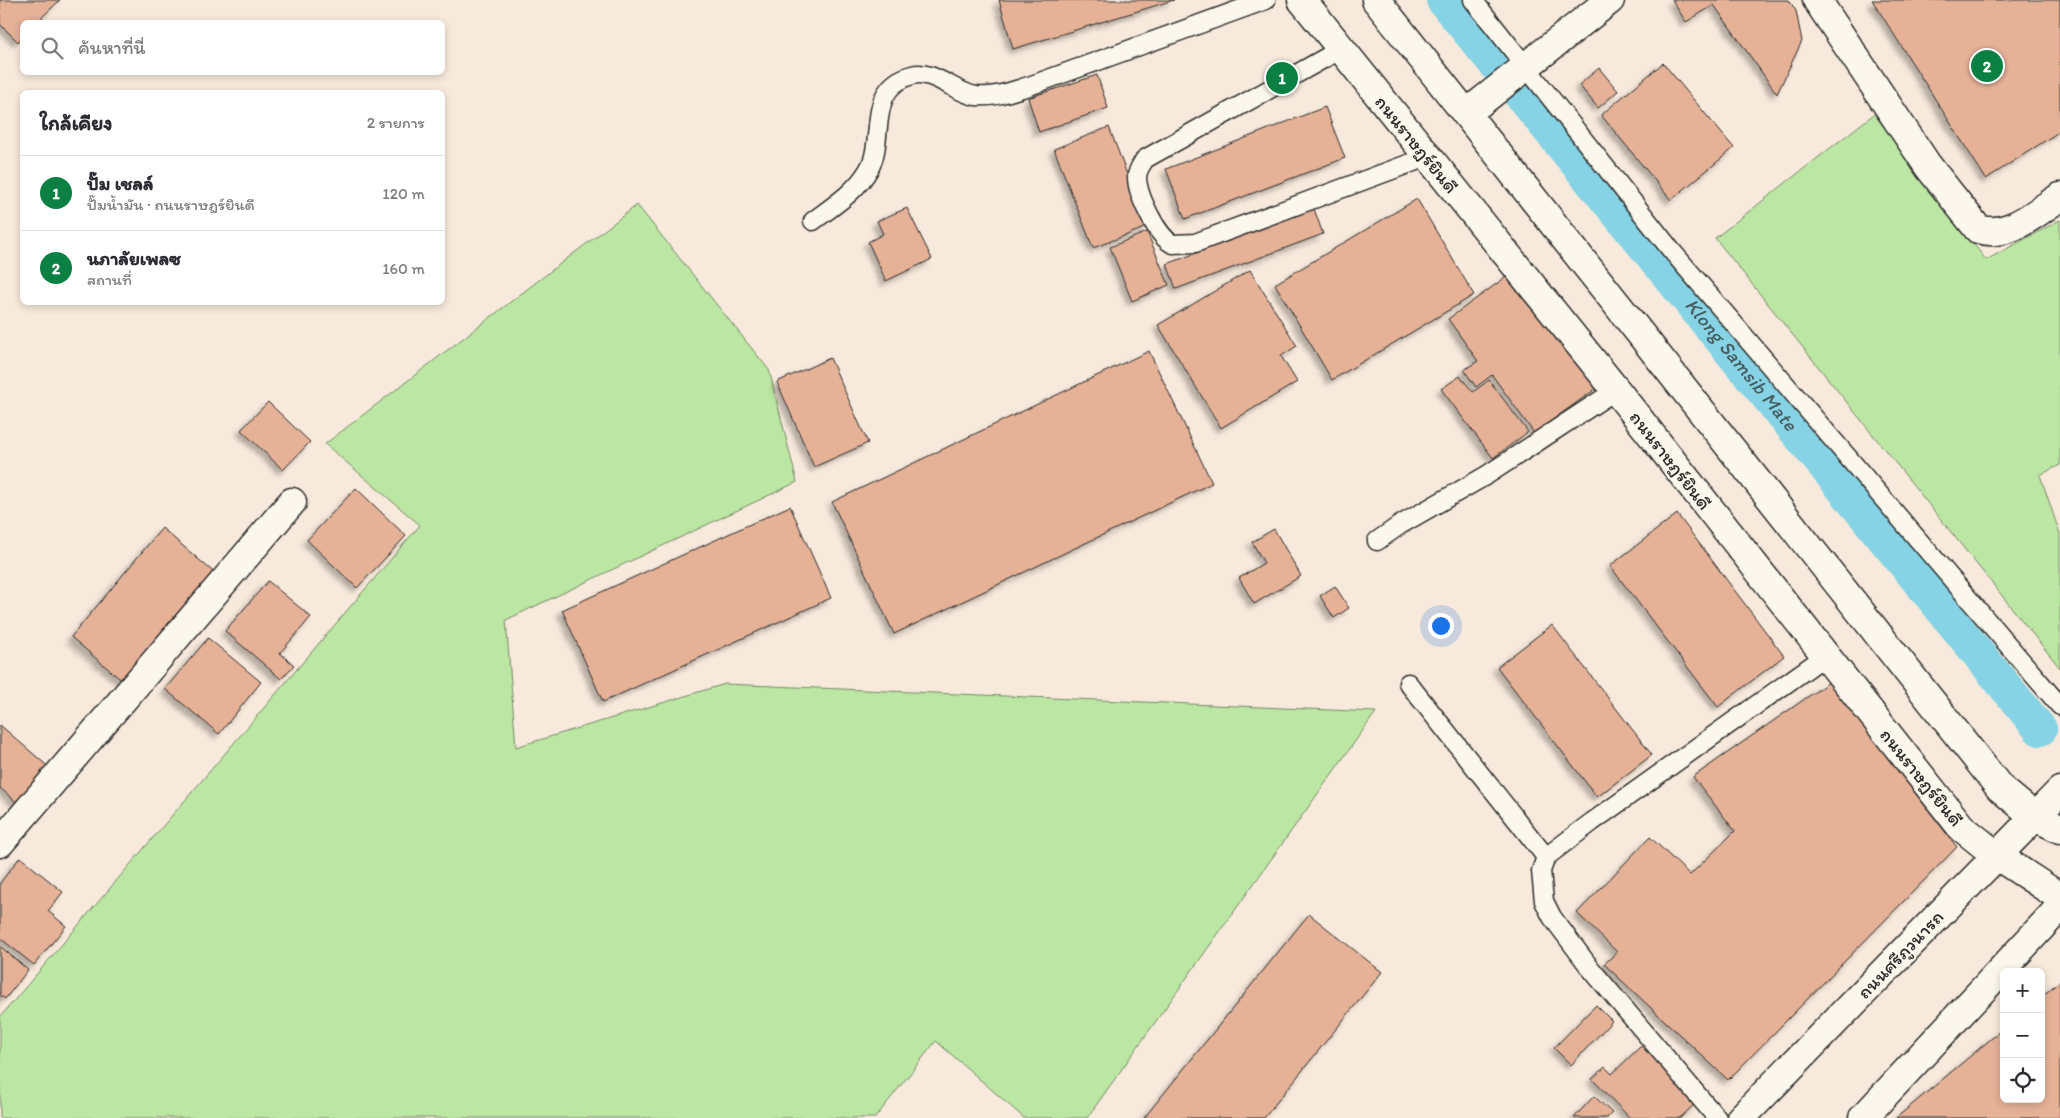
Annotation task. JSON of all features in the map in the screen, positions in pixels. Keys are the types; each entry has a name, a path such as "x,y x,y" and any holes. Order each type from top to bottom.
{"main road":[{"name":"ถนนราษฎร์ยินดี","path":"1302,0 1616,390 1962,827 1996,855 2060,898"},
{"path":"1376,0 1474,107 1994,780 2035,817 2060,829"},
{"path":"1474,107 1610,0"},
{"path":"1817,0 1928,166 1978,229 1990,233 2003,232 2060,197"},
{"path":"0,843 292,502"},
{"name":"ถนนศรีภูวนารถ","path":"1741,1118 2060,791"},
{"path":"1863,1118 2060,907"}],"lane":[{"path":"813,221 851,192 863,178 874,158 881,103 902,79 921,73 930,75 946,85 976,96 996,96 1266,0"},
{"path":"1472,0 1671,250 2060,706"},
{"path":"1341,49 1145,159 1139,170 1138,184 1149,216 1161,235 1173,244 1195,243 1427,157"},
{"path":"1377,541 1400,525 1487,475 1616,390"},
{"path":"1716,1118 1590,969 1552,917 1544,901 1541,871 1546,857 1592,822 1825,656"},
{"path":"1408,683 1546,857"}],"green space":[{"path":"1874,114 1986,260 2060,220 2060,465 2040,475 2060,534 2060,668 1715,238"},
{"path":"637,205 769,370 797,482 506,620 516,747 725,684 1376,712 1087,1118 1024,1118 936,1041 875,1118 0,1118 0,1017 420,525 325,444"}],"building":[{"path":"0,0 60,0 39,20 20,20 20,40 18,42 0,24"},
{"path":"999,0 1174,0 1013,49"},
{"path":"1672,0 1789,0 1796,11 1802,41 1777,94 1714,5 1686,22"},
{"path":"1872,0 2060,0 2060,131 1986,179"},
{"path":"1663,63 1734,148 1671,200 1601,115"},
{"path":"1599,68 1618,91 1598,108 1579,85"},
{"path":"1097,75 1108,108 1039,132 1028,98"},
{"path":"1325,107 1345,158 1185,219 1166,169"},
{"path":"1109,127 1147,227 1093,248 1054,149"},
{"path":"1417,199 1474,295 1332,380 1275,284"},
{"path":"907,208 932,259 886,281 868,242 883,234 877,221"},
{"path":"1314,209 1323,234 1176,289 1167,264"},
{"path":"1147,232 1169,285 1132,301 1110,247"},
{"path":"1250,270 1297,346 1281,356 1297,382 1221,428 1158,325"},
{"path":"1513,272 1597,388 1534,433 1492,375 1476,387 1464,370 1478,361 1448,319"},
{"path":"1149,351 1212,483 894,634 832,502"},
{"path":"830,358 868,443 814,467 777,382"},
{"path":"1460,376 1473,392 1489,380 1528,432 1493,458 1441,389"},
{"path":"268,402 310,442 283,470 241,430"},
{"path":"356,488 406,536 357,588 307,540"},
{"path":"790,506 831,598 603,702 562,610"},
{"path":"1677,514 1784,656 1718,707 1610,566"},
{"path":"162,528 218,576 126,684 71,637"},
{"path":"1274,529 1301,576 1254,604 1239,578 1264,563 1252,542"},
{"path":"268,581 311,617 280,653 294,665 281,679 225,631"},
{"path":"1335,586 1349,608 1334,618 1320,596"},
{"path":"1552,625 1652,755 1597,797 1497,667"},
{"path":"208,638 261,682 219,734 165,689"},
{"path":"1829,682 1957,847 1728,1080 1604,964 1617,952 1577,913 1650,837 1690,875 1735,831 1693,777"},
{"path":"0,725 52,770 21,806 0,788"},
{"path":"20,857 63,892 48,911 66,926 34,965 0,938 0,883"},
{"path":"1309,914 1382,972 1264,1118 1144,1118"},
{"path":"0,946 28,970 5,999 0,995"},
{"path":"2060,981 2060,1118 1896,1118 2000,1031 2000,1103 2045,1103 2045,994"},
{"path":"1596,1005 1612,1021 1571,1065 1554,1048"},
{"path":"1641,1046 1697,1102 1680,1118 1630,1118 1592,1079 1605,1067 1612,1074"},
{"path":"1594,1096 1612,1113 1607,1118 1574,1118"}],"waterway":[{"name":"Klong Samsib Mate","path":"1443,0 2040,729"}],"place":[{"name":"นภาลัยเพลซ","path":"1987,66"},
{"name":"ปั๊ม เชลล์","path":"1282,78"}]}
